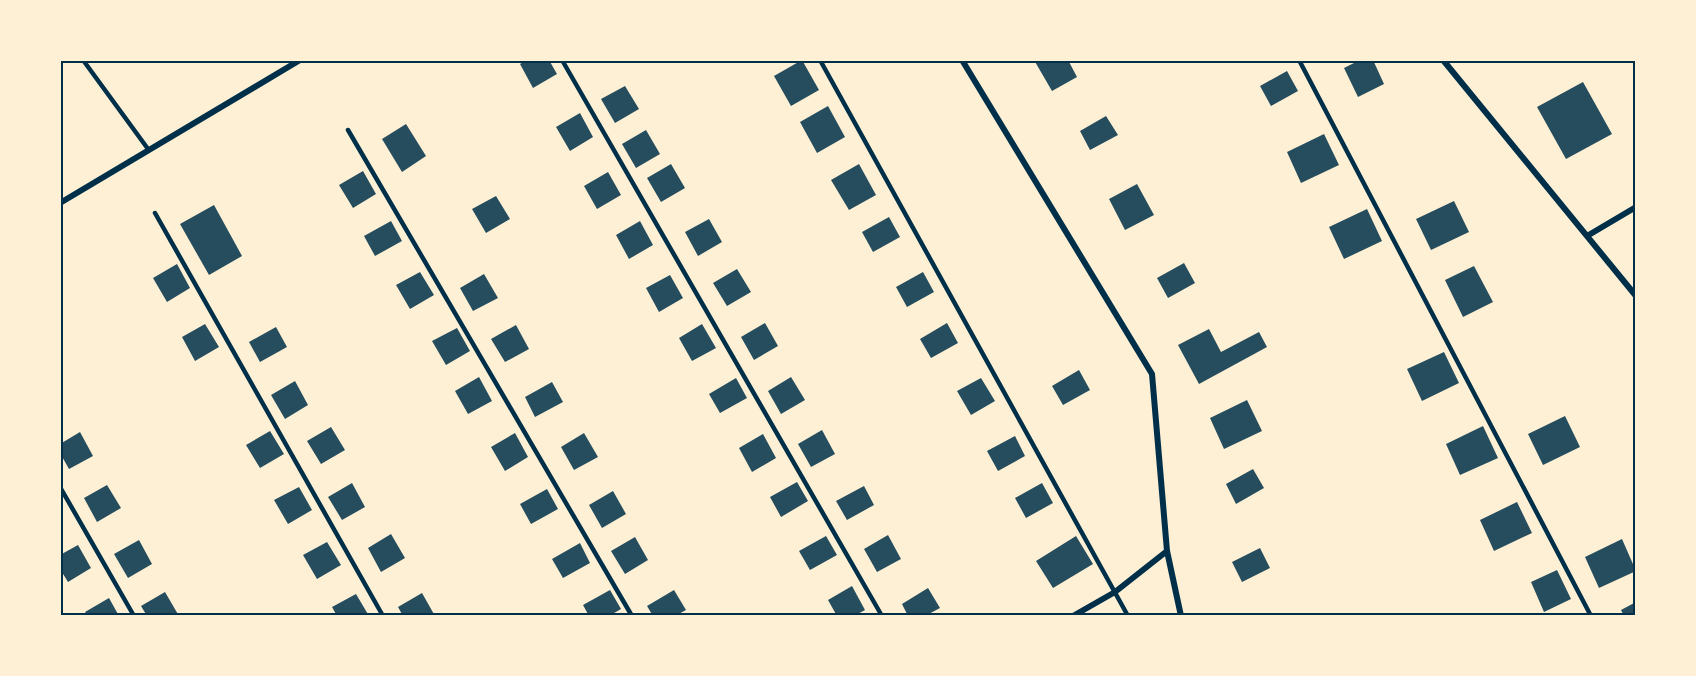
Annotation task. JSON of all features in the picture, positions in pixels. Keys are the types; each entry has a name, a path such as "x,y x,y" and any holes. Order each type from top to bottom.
{"street":[{"path":"60,203 300,60"},
{"path":"962,60 1152,374 1167,551 1181,616"},
{"path":"1443,60 1636,296"},
{"path":"1587,236 1636,207"},
{"path":"1073,616 1115,592 1167,551"}],"lane":[{"path":"83,60 148,149"},
{"path":"562,60 882,616"},
{"path":"820,60 1128,616"},
{"path":"1299,60 1591,616"},
{"path":"348,130 632,616"},
{"path":"155,213 383,616"},
{"path":"60,487 134,616"}],"building":[{"path":"527,60 549,60 557,74 533,88 520,64"},
{"path":"802,60 819,90 791,106 774,76"},
{"path":"1034,60 1068,60 1077,77 1052,91"},
{"path":"1360,60 1373,60 1384,84 1358,97 1344,68"},
{"path":"1287,71 1298,91 1271,106 1260,86"},
{"path":"1583,82 1612,134 1566,159 1537,107"},
{"path":"625,86 639,109 615,123 601,99"},
{"path":"828,106 845,137 817,153 800,122"},
{"path":"580,113 593,137 570,151 556,127"},
{"path":"1106,116 1118,135 1090,150 1080,131"},
{"path":"406,124 426,156 402,172 382,139"},
{"path":"646,130 660,154 636,168 622,144"},
{"path":"1324,134 1339,165 1301,183 1287,152"},
{"path":"671,164 685,188 661,202 647,178"},
{"path":"859,164 876,195 849,210 831,180"},
{"path":"363,171 376,194 353,208 339,185"},
{"path":"608,172 621,195 597,209 584,186"},
{"path":"1137,184 1154,215 1125,230 1109,199"},
{"path":"496,196 510,219 486,233 472,209"},
{"path":"1454,201 1469,232 1431,250 1416,219"},
{"path":"214,205 242,256 209,275 180,224"},
{"path":"1367,209 1382,241 1344,259 1329,227"},
{"path":"889,217 900,237 873,252 862,232"},
{"path":"709,219 722,242 698,256 685,232"},
{"path":"391,221 402,241 375,256 364,236"},
{"path":"640,221 653,245 629,259 616,235"},
{"path":"1184,263 1195,283 1168,298 1157,278"},
{"path":"177,264 190,288 167,302 153,278"},
{"path":"1474,266 1493,302 1463,317 1445,280"},
{"path":"737,269 751,292 727,306 713,283"},
{"path":"420,272 434,295 410,309 396,285"},
{"path":"923,272 934,292 907,307 896,287"},
{"path":"484,274 498,298 473,311 460,288"},
{"path":"670,275 683,298 659,312 646,288"},
{"path":"765,323 778,346 754,360 741,337"},
{"path":"947,323 958,343 931,358 920,339"},
{"path":"205,324 219,347 195,361 182,337"},
{"path":"702,324 716,348 692,361 679,338"},
{"path":"516,325 529,349 505,362 491,339"},
{"path":"276,327 287,347 260,362 249,342"},
{"path":"457,328 470,351 446,365 432,341"},
{"path":"1209,329 1221,352 1259,332 1267,347 1199,384 1178,345"},
{"path":"1444,352 1459,383 1422,401 1407,369"},
{"path":"1079,370 1090,390 1063,405 1052,386"},
{"path":"479,377 492,401 468,414 455,391"},
{"path":"791,377 805,400 781,414 768,391"},
{"path":"736,378 747,398 720,413 709,394"},
{"path":"981,378 995,401 971,415 957,391"},
{"path":"295,381 308,405 285,419 271,395"},
{"path":"552,382 563,402 535,417 525,397"},
{"path":"1247,400 1262,431 1224,449 1210,418"},
{"path":"1565,416 1580,447 1543,465 1528,434"},
{"path":"1483,426 1498,458 1460,475 1446,444"},
{"path":"331,427 345,450 321,464 307,441"},
{"path":"822,430 835,454 811,467 798,444"},
{"path":"270,431 284,454 260,468 246,445"},
{"path":"80,432 93,456 69,469 60,453 60,444"},
{"path":"515,433 528,457 505,471 491,447"},
{"path":"584,433 598,457 574,470 561,447"},
{"path":"763,434 776,458 752,472 739,448"},
{"path":"1015,436 1025,456 998,471 987,451"},
{"path":"1253,469 1264,488 1236,504 1226,484"},
{"path":"797,482 808,501 781,517 770,497"},
{"path":"352,483 365,507 342,520 328,497"},
{"path":"1042,483 1053,503 1026,518 1015,498"},
{"path":"107,485 121,508 97,522 84,498"},
{"path":"864,486 874,505 847,520 836,501"},
{"path":"299,487 312,510 288,524 274,500"},
{"path":"547,489 558,509 531,524 520,504"},
{"path":"613,491 626,514 602,528 589,505"},
{"path":"1517,502 1532,533 1494,551 1480,520"},
{"path":"391,534 405,558 381,572 368,548"},
{"path":"888,535 901,559 877,572 864,549"},
{"path":"826,536 837,555 810,570 799,551"},
{"path":"1076,536 1093,564 1053,588 1036,561"},
{"path":"635,537 648,560 625,574 611,551"},
{"path":"1622,539 1636,571 1599,588 1585,557"},
{"path":"139,540 152,564 128,578 114,554"},
{"path":"327,542 341,565 317,579 303,555"},
{"path":"580,543 590,563 563,578 552,559"},
{"path":"78,545 91,568 68,582 60,569 60,555"},
{"path":"1260,548 1270,568 1242,582 1232,562"},
{"path":"1557,570 1571,599 1544,612 1531,582"},
{"path":"852,586 865,610 854,616 837,616 828,600"},
{"path":"928,588 940,608 925,616 908,616 902,604"},
{"path":"610,590 621,609 609,616 589,616 583,605"},
{"path":"674,590 686,610 675,616 653,616 647,606"},
{"path":"165,592 179,616 147,616 141,606"},
{"path":"422,593 435,616 403,616 398,607"},
{"path":"356,594 369,616 337,616 332,607"},
{"path":"109,598 119,616 88,616 85,612"},
{"path":"1636,602 1636,616 1624,616 1621,610"}]}
